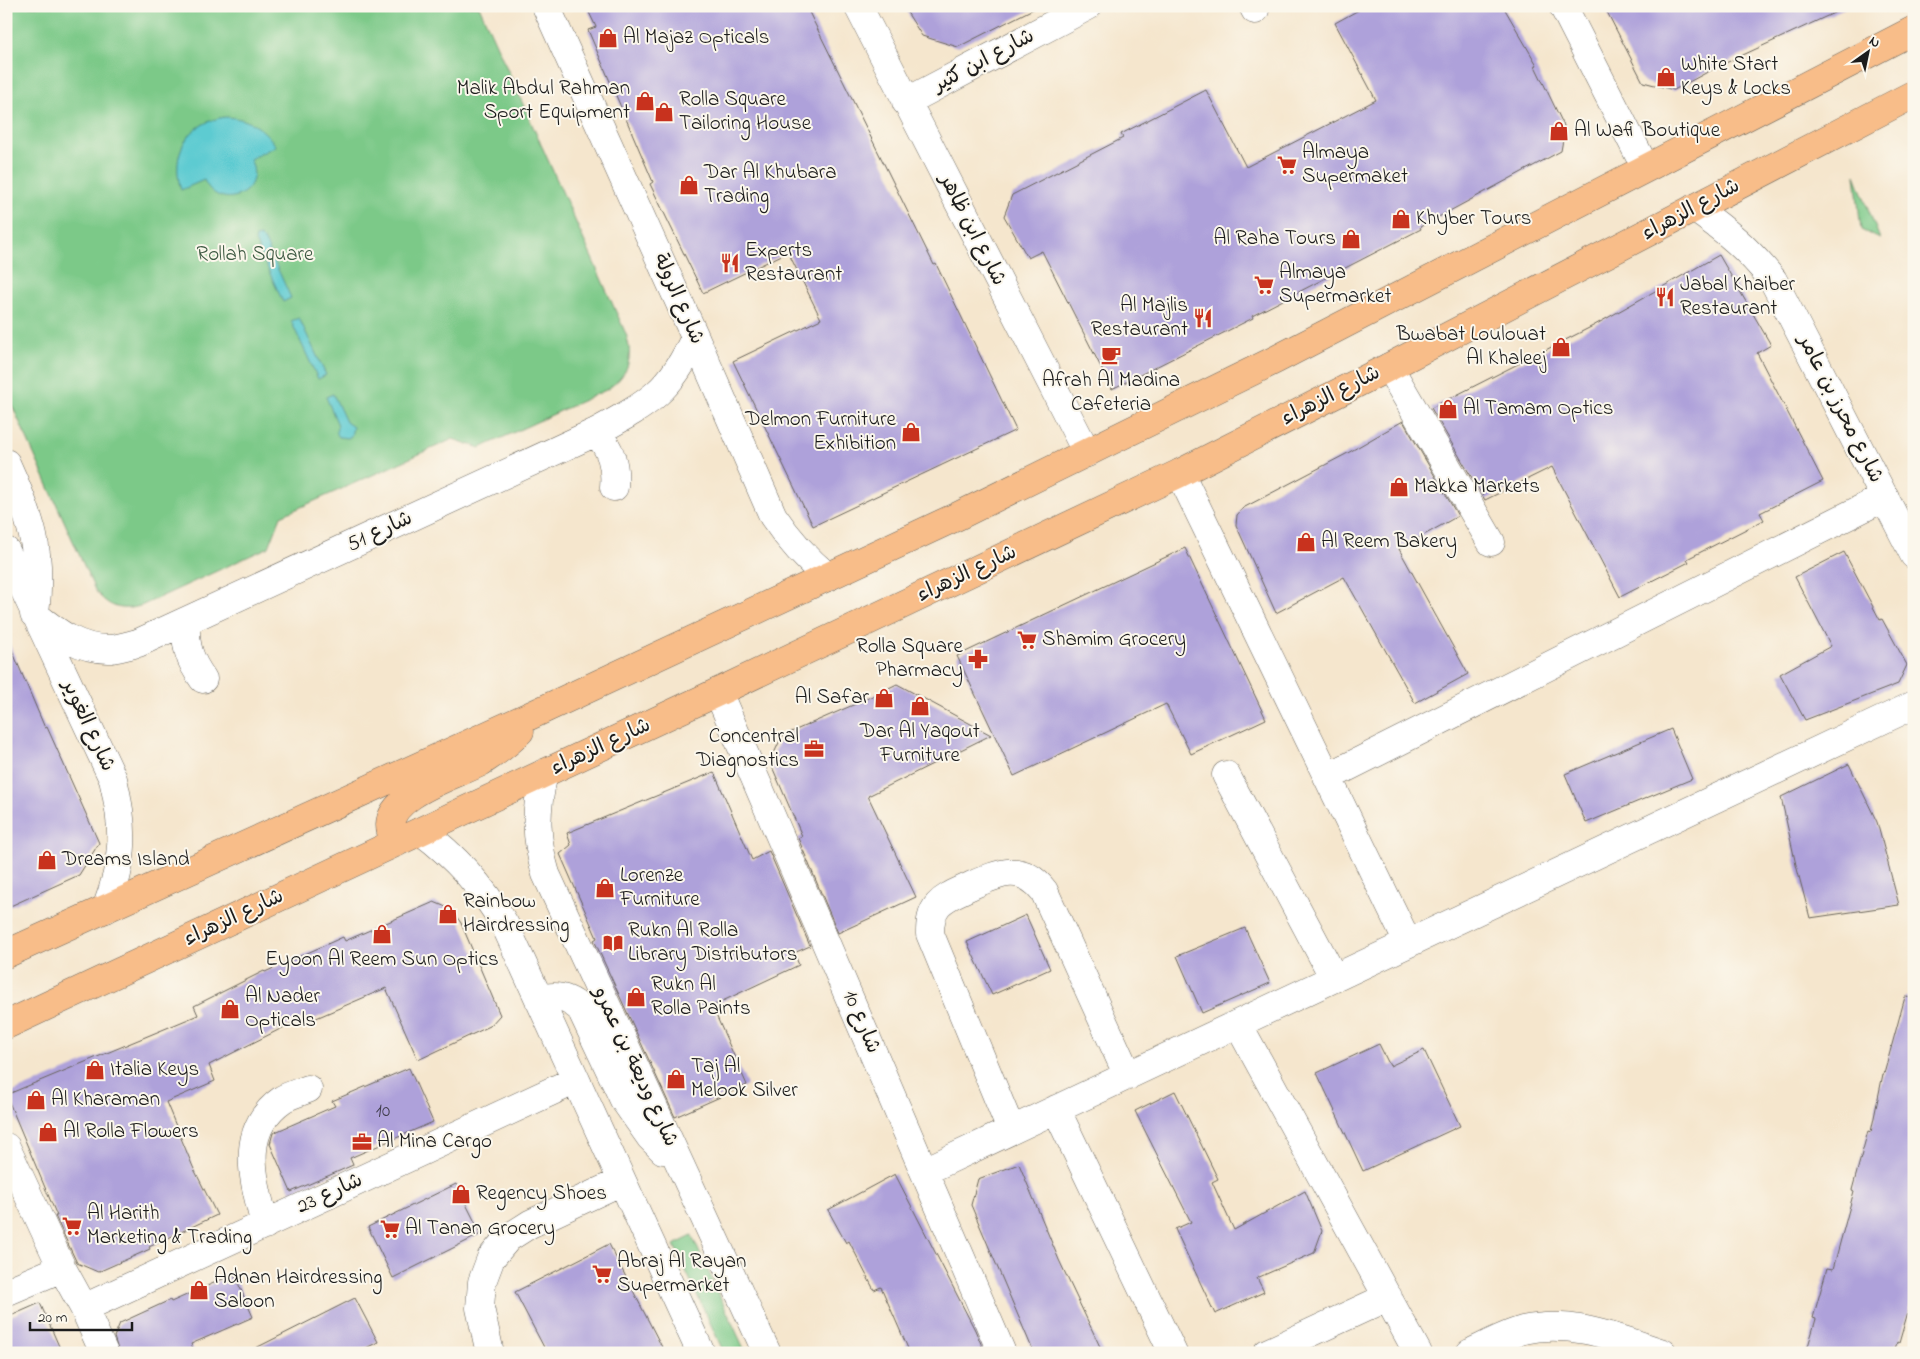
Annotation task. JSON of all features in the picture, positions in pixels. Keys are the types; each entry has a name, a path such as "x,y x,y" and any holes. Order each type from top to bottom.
{"main road":[{"path":"6,954 828,578 1088,453 1274,360 1914,30"},
{"name":"شارع الزهراء","path":"6,1024 718,692 1180,472 1389,367 1914,94"},
{"path":"396,843 391,833 390,825 392,815 399,805 422,790 493,754 516,735 536,713"}],"street":[{"name":"شارع الرولة","path":"546,6 695,337 773,516 807,560 828,578"},
{"name":"شارع ابن ظاهر","path":"858,6 1088,453"},
{"name":"شارع ابن كثير","path":"906,102 1088,6"},
{"path":"1563,6 1645,168"},
{"name":"شارع محرز بن عامر","path":"1694,208 1727,231 1752,254 1773,280 1914,555"},
{"name":"شارع 51","path":"34,614 57,634 82,645 110,649 138,644 596,432 636,410 666,386 678,371 695,337"},
{"path":"1389,367 1491,542"},
{"path":"596,432 606,443 612,457 615,472 614,488"},
{"path":"6,462 24,502 36,546 38,569 34,614"},
{"path":"1180,472 1408,943"},
{"path":"1328,777 1885,497"},
{"name":"شارع الغوير","path":"6,551 113,779 122,831 121,858 116,884 106,909"},
{"path":"186,622 185,637 188,652 194,666 203,679"},
{"name":"شارع 10","path":"718,692 1002,1353"},
{"path":"925,1171 1914,705"},
{"name":"شارع وديعة بن عمرو","path":"544,773 538,799 536,826 539,852 546,874 768,1353"},
{"path":"1226,775 1334,978"},
{"path":"421,831 442,846 460,863 492,903 505,925 701,1353"},
{"path":"1011,1130 930,934 933,913 939,904 951,895 999,873 1020,873 1038,883 1044,891 1128,1076"},
{"path":"539,1000 557,996 574,1003 581,1009 624,1100 650,1137 682,1169"},
{"path":"1238,1024 1418,1353"},
{"name":"شارع 23","path":"84,1308 576,1080"},
{"path":"265,1225 252,1169 253,1142 264,1117 284,1099 308,1089"},
{"path":"1056,1109 1173,1353"},
{"path":"6,1147 104,1353"},
{"path":"490,1353 480,1308 482,1282 491,1258 508,1238 530,1224 622,1181"},
{"path":"6,1292 62,1268"},
{"path":"1267,1353 1388,1297"},
{"path":"1470,1353 1522,1331 1542,1327 1563,1326 1590,1330 1663,1353"}],"green space":[{"name":"Rollah Square","path":"6,6 479,6 626,334 629,359 624,373 614,385 606,390 480,448 453,439 281,516 269,547 143,605 122,608 111,605 95,590 6,392"},
{"path":"1855,175 1880,239 1861,230"},
{"path":"692,1236 746,1353 724,1353 674,1245"}],"water":[{"path":"225,117 241,119 254,125 266,134 276,146 250,159 254,171 252,181 247,189 239,195 230,197 220,196 211,190 204,180 181,190 178,164 180,152 185,142 191,133 201,126 212,120"},
{"path":"260,236 265,241 291,298 283,302 255,241 256,237"},
{"path":"299,318 326,375 318,379 291,321"},
{"path":"333,394 346,422 353,427 351,436 348,438 339,437 337,434 338,425 326,397"}],"building":[{"path":"586,6 806,6 934,265 936,264 1016,430 813,526 733,361 821,319 788,252 703,293 650,184 653,182 588,30 596,27"},
{"path":"903,6 1039,6 958,47 922,36"},
{"path":"1366,6 1503,6 1537,65 1535,66 1565,128 1561,151 1420,227 1421,229 1252,316 1253,318 1112,389 1042,251 1028,258 1004,216 1012,195 1123,138 1121,134 1206,90 1246,167 1376,100 1335,23"},
{"path":"1604,6 1849,6 1717,67 1674,90 1643,82"},
{"path":"1719,255 1771,345 1757,353 1823,481 1760,513 1764,520 1687,559 1689,562 1620,597 1552,467 1485,500 1431,408 1593,326"},
{"path":"1403,421 1458,516 1399,549 1468,674 1415,703 1344,577 1276,613 1236,525 1237,515 1243,508 1346,454"},
{"path":"1185,548 1266,719 1191,754 1166,704 1014,776 957,656"},
{"path":"1844,552 1880,620 1882,619 1907,665 1898,684 1805,720 1780,674 1831,646 1795,577"},
{"path":"6,636 45,728 47,727 99,843 79,875 6,908"},
{"path":"897,684 991,735 868,796 916,897 838,933 798,838 802,836 770,762 782,736"},
{"path":"1671,729 1692,779 1586,823 1565,774"},
{"path":"1849,764 1877,822 1899,905 1810,918 1781,797"},
{"path":"714,772 752,860 769,851 810,946 794,953 799,965 712,1006 747,1085 675,1117 594,940 597,938 560,854 571,845 567,833"},
{"path":"434,902 451,909 461,923 500,1015 490,1026 418,1060 386,988 307,1022 304,1017 209,1065 215,1081 166,1102 193,1167 217,1215 149,1247 150,1249 98,1272 77,1263 55,1216 57,1216 6,1095 198,1015 194,1006 264,971 343,937 345,941"},
{"path":"1026,915 1050,969 992,995 967,942"},
{"path":"1245,928 1270,983 1202,1013 1177,956"},
{"path":"1905,997 1914,998 1914,1291 1899,1343 1897,1342 1894,1353 1806,1353 1816,1319 1813,1318 1827,1268 1833,1269 1854,1191 1852,1190 1868,1131 1871,1132 1883,1074"},
{"path":"1379,1044 1390,1066 1424,1050 1460,1126 1363,1171 1317,1073"},
{"path":"409,1068 433,1122 350,1158 353,1165 291,1192 270,1144 273,1133 335,1106 332,1101"},
{"path":"1175,1091 1218,1179 1212,1182 1234,1230 1305,1191 1322,1231 1314,1253 1257,1278 1264,1292 1215,1314 1175,1229 1191,1222 1135,1111"},
{"path":"1019,1164 1059,1260 1103,1353 1034,1353 971,1205 978,1179"},
{"path":"895,1174 985,1353 910,1353 881,1287 874,1290 849,1241 846,1243 828,1210"},
{"path":"456,1184 481,1234 393,1278 368,1227"},
{"path":"609,1244 665,1353 547,1353 515,1292"},
{"path":"234,1274 253,1317 191,1344 195,1353 119,1353 114,1337 120,1323"},
{"path":"355,1298 378,1342 356,1353 246,1353"},
{"path":"40,1303 62,1353 6,1353 6,1318"}],"place":[{"name":"Al Majaz Opticals","path":"608,38"},
{"name":"White Start Keys & Locks","path":"1666,77"},
{"name":"Malik Abdul Rahman Sport Equipment","path":"645,101"},
{"name":"Rolla Square Tailoring House","path":"664,112"},
{"name":"Al Wafi Boutique","path":"1559,131"},
{"name":"Almaya Supermaket","path":"1287,165"},
{"name":"Dar Al Khubara Trading","path":"689,185"},
{"name":"Khyber Tours","path":"1401,219"},
{"name":"Al Raha Tours","path":"1351,239"},
{"name":"Experts Restaurant","path":"730,263"},
{"name":"Almaya Supermarket","path":"1264,285"},
{"name":"Jabal Khaiber Restaurant","path":"1665,297"},
{"name":"Al Majlis Restaurant","path":"1203,318"},
{"name":"Bwabat Loulouat Al Khaleej","path":"1561,347"},
{"name":"Afrah Al Madina Cafeteria","path":"1111,355"},
{"name":"Al Tamam Optics","path":"1448,409"},
{"name":"Delmon Furniture Exhibition","path":"911,432"},
{"name":"Makka Markets","path":"1399,487"},
{"name":"Al Reem Bakery","path":"1306,542"},
{"name":"Shamim Grocery","path":"1027,640"},
{"name":"Rolla Square Pharmacy","path":"978,659"},
{"name":"Al Safar","path":"884,698"},
{"name":"Dar Al Yaqout Furniture","path":"920,706"},
{"name":"Concentral Diagnostics","path":"814,749"},
{"name":"Dreams Island","path":"47,860"},
{"name":"Lorenze Furniture","path":"605,888"},
{"name":"Rainbow Hairdressing","path":"448,914"},
{"name":"Eyoon Al Reem Sun Optics","path":"382,934"},
{"name":"Rukn Al Rolla Library Distributors","path":"613,943"},
{"name":"Rukn Al Rolla Paints","path":"636,997"},
{"name":"Al Nader Opticals","path":"230,1009"},
{"name":"Italia Keys","path":"95,1070"},
{"name":"Taj Al Melook Silver","path":"676,1079"},
{"name":"Al Kharaman","path":"36,1100"},
{"name":"Al Rolla Flowers","path":"48,1132"},
{"name":"Al Mina Cargo","path":"362,1142"},
{"name":"Regency Shoes","path":"461,1194"},
{"name":"Al Harith Marketing & Trading","path":"72,1226"},
{"name":"Al Tanan Grocery","path":"390,1229"},
{"name":"Abraj Al Rayan Supermarket","path":"602,1274"},
{"name":"Adnan Hairdressing Saloon","path":"199,1290"}]}
